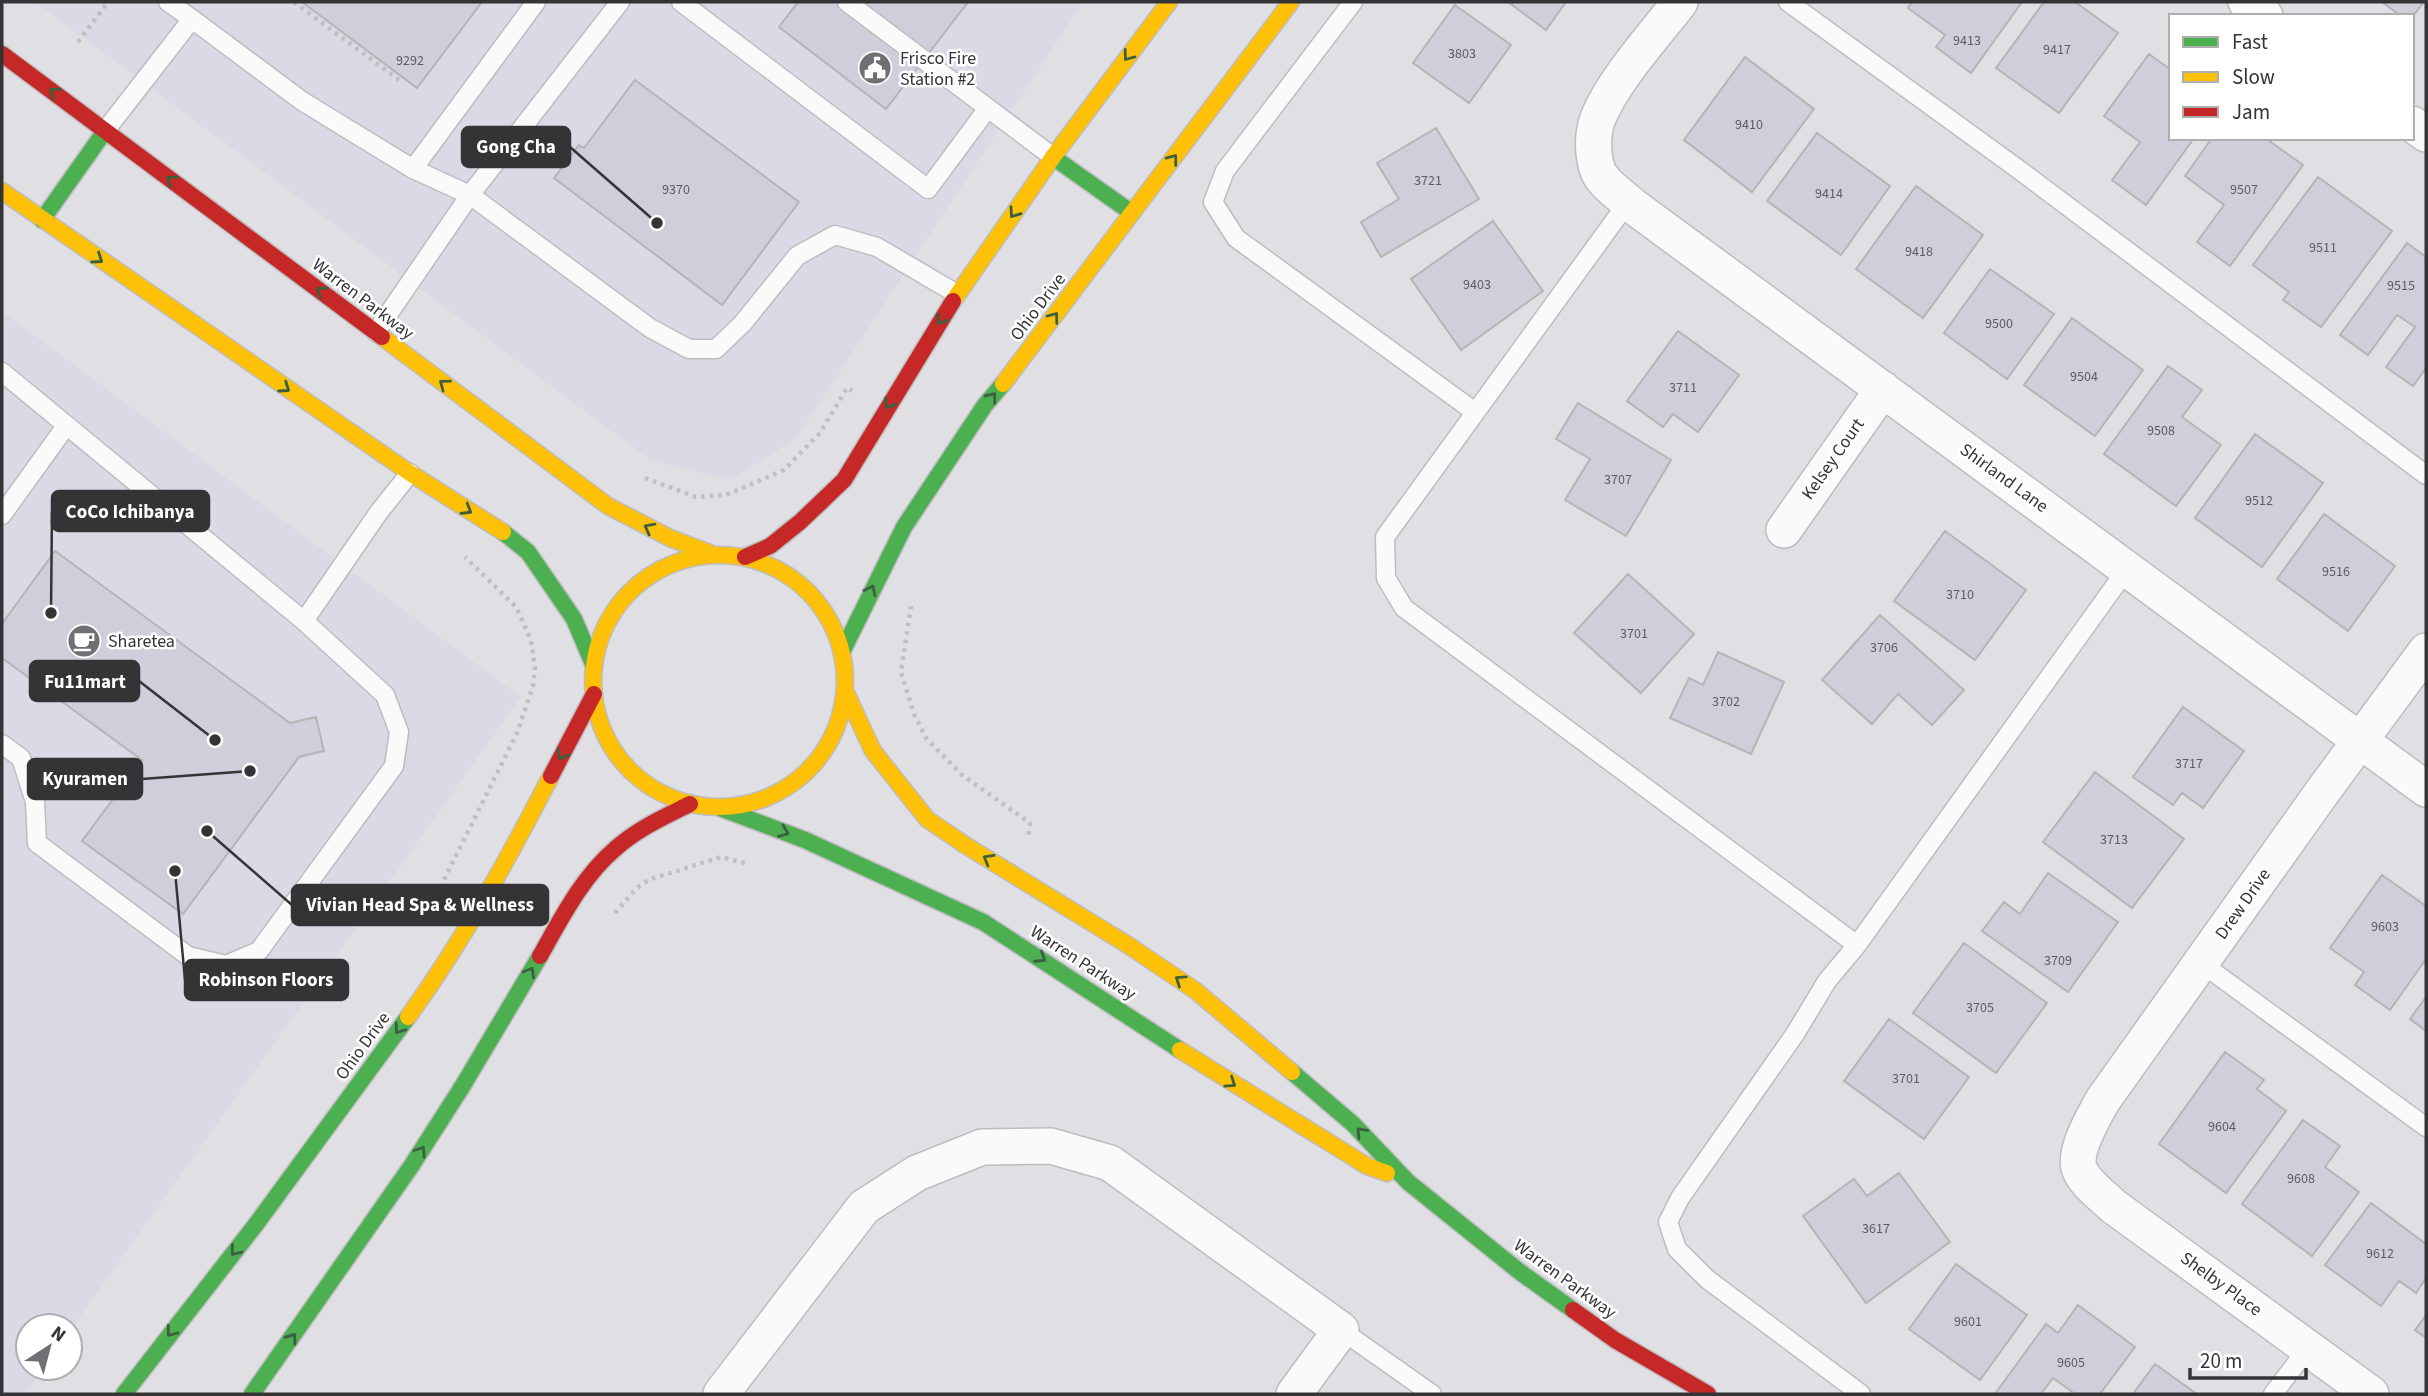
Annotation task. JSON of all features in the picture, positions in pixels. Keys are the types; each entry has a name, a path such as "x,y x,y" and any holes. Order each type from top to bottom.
{"main road":[{"path":"745,557 770,546 844,480 957,294 1053,157 1169,2"},
{"name":"Ohio Drive","path":"842,652 872,587 911,516 985,405 1291,2"},
{"name":"Warren Parkway","path":"2,54 608,506 670,538 712,554"},
{"path":"42,220 105,131"},
{"path":"1053,157 1132,213"},
{"path":"2,191 410,473 496,527 528,552 574,619 594,666"},
{"path":"712,554 745,557 775,567 801,584 822,607 838,634 842,652 846,693 836,731 816,764 786,789 751,804 720,808 690,804 658,792 630,771 609,744 596,712 592,678 594,666 598,644 614,609 640,581 674,562 712,554"},
{"name":"Warren Parkway","path":"846,693 873,751 927,819 1128,945 1196,991 1353,1124 1408,1181 1520,1272 1615,1340 1708,1394"},
{"name":"Ohio Drive","path":"124,1394 257,1223 439,974 500,874 594,694"},
{"path":"252,1394 367,1232 439,1123 586,881 606,856 622,843 690,804"},
{"name":"Warren Parkway","path":"720,808 805,840 983,922 1251,1096 1367,1166 1408,1181"}],"street":[{"name":"Shirland Lane","path":"1679,2 1611,93 1597,120 1593,143 1598,172 1606,182 1628,202 2426,789"},
{"path":"2246,2 2262,14"},
{"name":"Kelsey Court","path":"1784,530 1883,388"},
{"name":"Drew Drive","path":"2078,1166 2085,1133 2103,1100 2426,651"},
{"path":"722,1394 864,1207 917,1173 982,1147 1051,1146 1110,1163 1341,1331 1294,1394"},
{"name":"Shelby Place","path":"2078,1166 2084,1177 2113,1206 2371,1394"}],"lane":[{"path":"168,2 302,101 413,169 470,195 650,328 689,349 716,349 743,323 797,256 835,234 877,247 957,294"},
{"path":"413,169 536,2"},
{"path":"376,332 470,195 620,2"},
{"path":"681,2 928,189 988,108"},
{"path":"848,2 1053,157"},
{"path":"1353,2 1225,171 1213,202 1236,238 1475,412"},
{"path":"1788,2 2007,161 2426,475"},
{"path":"105,131 192,19"},
{"path":"1628,202 1385,537 1386,578 1404,608 1857,945"},
{"path":"2,372 304,621 385,695 399,732 394,766 259,951 226,965 188,956 37,844 35,802 21,758 2,744"},
{"path":"2,515 66,426"},
{"path":"304,621 379,512 410,473"},
{"path":"1861,1394 1707,1279 1677,1249 1668,1222 1679,1198 1795,1034 1827,981 1857,945 2127,569"},
{"path":"2201,963 2426,1127"},
{"path":"1341,1331 1432,1394"},
{"path":"2273,1394 2308,1348"}],"path":[{"path":"79,43 108,2"},
{"path":"294,2 400,80"},
{"path":"635,475 696,497 726,495 784,470 820,433 847,388 888,406"},
{"path":"425,918 517,733 533,686 535,668 531,640 516,607 454,547 466,510"},
{"path":"913,599 901,673 914,714 926,738 962,775 1030,823 1025,880"},
{"path":"612,915 648,880 696,864 721,857 759,866"}],"shaded area":[{"path":"35,2 1083,2 795,440 730,480 650,460"},
{"path":"2,311 521,697 84,1312 14,1312 14,1382 34,1382 25,1394 2,1394"}],"building":[{"path":"302,2 482,2 417,88"},
{"name":"Frisco Fire Station #2","path":"798,2 968,2 886,109 779,27"},
{"path":"1508,2 1566,2 1546,30"},
{"path":"1912,2 2022,2 1971,73 1936,47 1945,35 1908,8"},
{"path":"2044,2 2075,2 2118,33 2059,113 1996,68"},
{"path":"2382,2 2424,2 2414,14 2398,14"},
{"path":"1455,5 1511,45 1469,103 1413,63"},
{"path":"2149,54 2169,69 2169,140 2193,140 2146,205 2112,180 2140,142 2104,116"},
{"path":"1745,57 1814,109 1752,192 1684,140"},
{"path":"635,80 799,202 722,305 554,178 579,145 584,148"},
{"path":"1436,128 1479,199 1381,257 1361,222 1399,199 1377,163"},
{"path":"1817,133 1890,186 1841,255 1767,201"},
{"path":"2211,140 2268,140 2303,165 2230,266 2197,242 2224,205 2185,176"},
{"path":"2318,177 2392,231 2321,327 2283,300 2289,292 2253,265"},
{"path":"1916,186 1983,235 1923,318 1856,269"},
{"path":"1493,221 1543,291 1461,350 1411,279"},
{"path":"2407,243 2426,257 2426,368 2413,386 2386,367 2415,327 2397,315 2368,355 2340,335"},
{"path":"1990,269 2054,314 2007,379 1944,333"},
{"path":"2072,318 2143,370 2095,436 2024,385"},
{"path":"1678,331 1739,375 1698,432 1673,414 1663,427 1627,401"},
{"path":"2168,366 2202,390 2182,417 2221,445 2176,506 2104,454"},
{"path":"1578,403 1671,460 1626,536 1565,500 1590,459 1556,439"},
{"path":"2255,434 2323,483 2262,567 2195,518"},
{"path":"2324,514 2395,566 2348,631 2277,579"},
{"path":"1945,531 2026,590 1975,660 1894,601"},
{"path":"55,551 290,723 316,717 324,751 299,757 183,914 82,841 142,760 2,658 2,624"},
{"path":"1628,574 1694,634 1641,693 1574,633"},
{"path":"1880,615 1964,690 1932,725 1898,694 1872,724 1822,680"},
{"path":"1718,652 1784,682 1751,754 1670,718 1689,678 1703,685"},
{"path":"2183,707 2244,751 2203,808 2182,793 2173,805 2133,777"},
{"path":"2095,772 2184,839 2132,908 2043,842"},
{"path":"2048,873 2118,922 2068,992 1982,931 2004,902 2020,914"},
{"path":"2382,875 2426,906 2426,959 2390,1010 2355,985 2364,972 2330,948"},
{"path":"1964,943 2047,1003 1996,1073 1913,1013"},
{"path":"2426,997 2426,1031 2410,1019"},
{"path":"1889,1019 1969,1077 1924,1139 1844,1081"},
{"path":"2225,1052 2264,1080 2257,1089 2286,1111 2226,1193 2159,1144"},
{"path":"2303,1120 2340,1146 2325,1167 2359,1192 2312,1256 2242,1204"},
{"path":"1899,1173 1950,1242 1866,1303 1803,1216 1854,1179 1867,1196"},
{"path":"2371,1203 2426,1244 2426,1278 2416,1293 2399,1281 2381,1306 2325,1265"},
{"path":"1956,1264 2027,1315 1980,1380 1909,1329"},
{"path":"2078,1305 2135,1347 2100,1394 2075,1394 2053,1378 2041,1394 1995,1394 2046,1324 2058,1333"},
{"path":"2426,1315 2426,1338 2415,1330"},
{"path":"2155,1364 2197,1394 2133,1394"}],"traffic: fast":[{"path":"42,220 105,131"},
{"path":"1053,157 1132,213"},
{"path":"842,652 904,527 985,405 1003,384"},
{"path":"503,532 528,552 574,619 594,666"},
{"path":"720,808 805,840 983,922 1180,1050"},
{"path":"252,1394 412,1165 540,956"},
{"path":"124,1394 257,1223 408,1017"},
{"path":"1292,1072 1353,1124 1408,1182 1520,1272 1573,1310"}],"traffic: slow":[{"path":"953,301 1053,157 1169,2"},
{"path":"1003,384 1291,2"},
{"path":"2,191 410,473 503,532"},
{"path":"382,337 608,506 670,538 712,554"},
{"path":"707,555 731,555 767,564 789,576 808,592 824,611 836,633 843,656 845,681 843,706 836,729 824,751 808,770 789,786 767,798 731,807 707,807 671,798 649,786 622,761 614,751 598,718 593,693 593,669 602,633 614,611 639,584 649,576 682,560 707,555"},
{"path":"846,693 873,751 927,819 1128,945 1196,991 1292,1072"},
{"path":"408,1017 484,899 551,776"},
{"path":"1180,1050 1367,1166 1387,1173"}],"traffic: jam":[{"path":"2,54 382,337"},
{"path":"745,557 770,546 844,480 953,301"},
{"path":"551,776 594,694"},
{"path":"540,956 573,899 603,860 642,829 690,804"},
{"path":"1573,1310 1615,1340 1708,1394"}],"place":[{"name":"Frisco Fire Station #2","path":"875,68"},
{"name":"Gong Cha","path":"657,223"},
{"name":"CoCo Ichibanya","path":"51,613"},
{"name":"Sharetea","path":"84,641"},
{"name":"Fu11mart","path":"215,740"},
{"name":"Kyuramen","path":"250,771"},
{"name":"Vivian Head Spa & Wellness","path":"207,831"},
{"name":"Robinson Floors","path":"175,871"}]}
